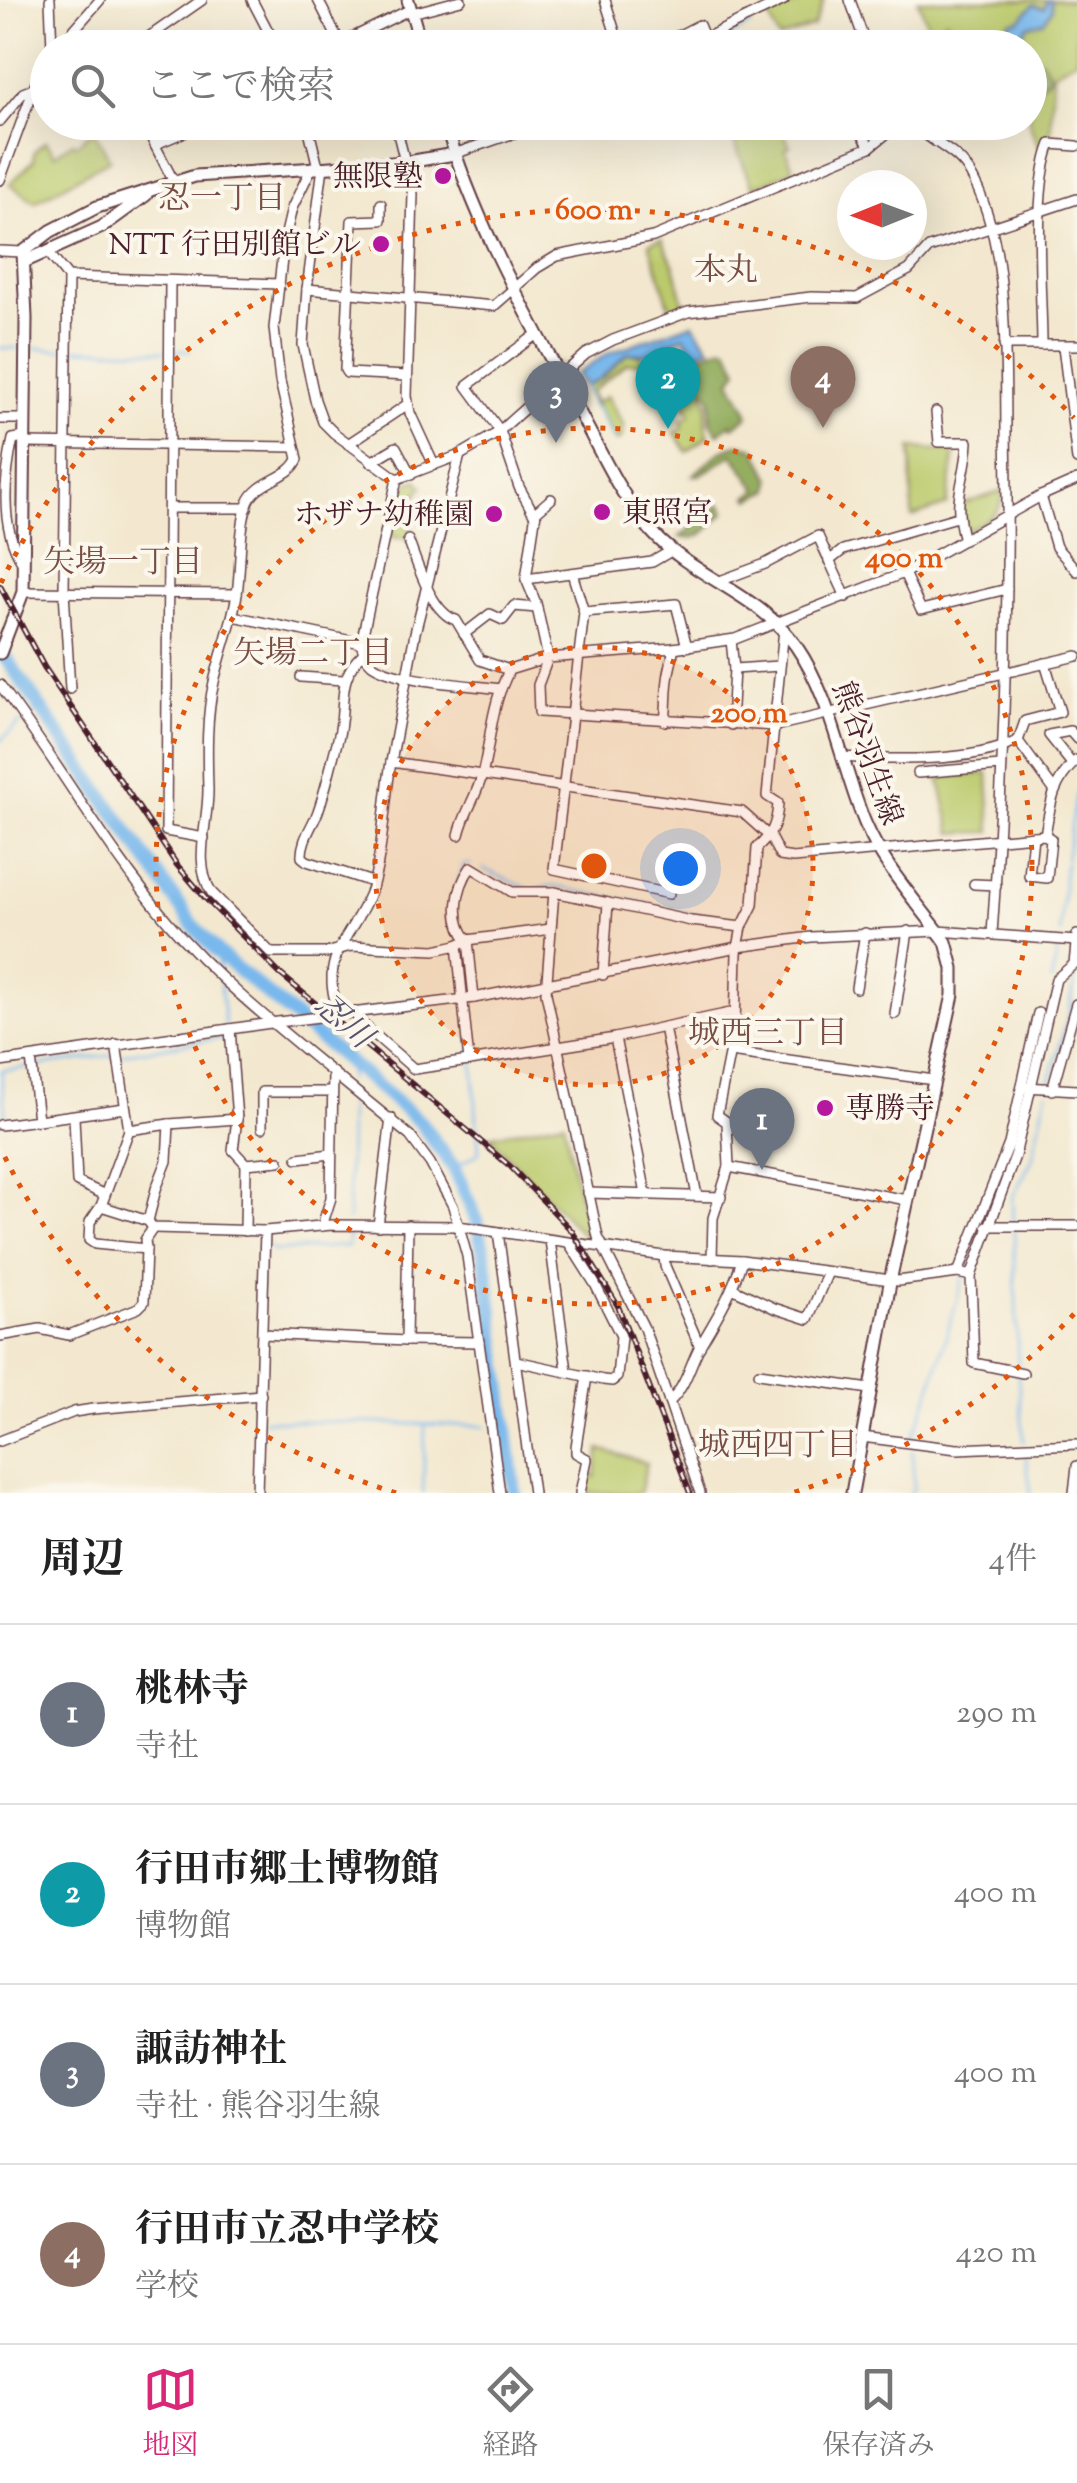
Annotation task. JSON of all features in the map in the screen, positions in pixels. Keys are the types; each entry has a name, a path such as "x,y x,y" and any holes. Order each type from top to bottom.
{"main road":[{"name":"熊谷羽生線","path":"450,140 479,220 623,493 671,551 780,626 809,666 878,850 938,931 950,954 954,982 890,1280 852,1493"},
{"path":"0,653 23,592 24,256 51,231 96,207 174,182 219,173 408,162 454,154"},
{"path":"24,256 47,251 110,223 154,190"}],"street":[{"path":"50,0 53,30"},
{"path":"72,30 100,0"},
{"path":"158,30 202,0"},
{"path":"252,0 268,30"},
{"path":"318,0 329,30"},
{"path":"364,30 410,8 461,0"},
{"path":"605,0 614,30"},
{"path":"716,30 757,5 784,0"},
{"path":"850,0 860,30"},
{"path":"0,122 30,90"},
{"path":"0,180 30,101"},
{"path":"154,140 174,182"},
{"path":"156,144 165,140"},
{"path":"311,140 317,167 303,345 315,400 323,422 397,479"},
{"path":"401,140 413,194 408,404 434,465"},
{"path":"454,154 494,140"},
{"path":"866,140 870,147"},
{"path":"307,290 498,304 557,256 653,236 870,147 879,140"},
{"path":"933,140 966,166 992,227 1004,345 1006,672 992,934"},
{"path":"1042,345 1044,160 1051,144 1077,146"},
{"path":"317,167 292,208 274,328 298,458 294,469 254,494 248,508 233,616 212,693 204,838 207,886 270,953 326,953 340,947 435,950 462,942 552,929"},
{"path":"397,479 460,455 500,431 586,354 613,340 688,312 812,296 857,298 908,270 929,248 1077,199"},
{"path":"381,204 381,220 352,221 347,374 408,376"},
{"path":"0,251 24,256"},
{"path":"47,251 68,277 64,591 70,688"},
{"path":"68,277 279,284"},
{"path":"170,282 166,831 204,838"},
{"path":"535,516 518,487 500,431 467,386 537,334"},
{"path":"1004,345 1077,345"},
{"path":"1063,346 1077,460"},
{"path":"348,444 408,404"},
{"path":"936,412 939,442 968,442 957,498 957,517 964,540"},
{"path":"0,419 26,419"},
{"path":"23,563 8,536 5,499 13,439 66,444 295,447"},
{"path":"372,462 396,446 411,474"},
{"path":"340,1014 330,994 332,972 340,947 370,893 406,676 460,455"},
{"path":"397,479 361,642 363,654 373,666 406,676 501,689"},
{"path":"408,540 427,588 447,618 456,620 480,660 509,670 548,658 730,640 780,626 904,573 1077,480"},
{"path":"1041,496 1056,547 1077,571"},
{"path":"551,500 535,516 526,579 548,658 538,685 538,712 775,726 1077,656"},
{"path":"168,508 248,508"},
{"path":"829,561 843,550 957,517"},
{"path":"717,582 765,564 818,536 846,597"},
{"path":"526,579 652,562 671,551"},
{"path":"572,573 584,612 554,869 669,894"},
{"path":"904,573 921,610 1007,589"},
{"path":"23,592 237,594"},
{"path":"584,612 676,604 687,646"},
{"path":"464,634 490,614 503,620 514,606 537,608"},
{"path":"233,616 361,642"},
{"path":"0,618 8,632"},
{"path":"712,1259 713,1218 728,1168 728,1122 718,1115 733,1052 738,947 742,926 753,904 757,848 770,837 777,820 778,803 767,796 780,626"},
{"path":"730,640 734,669 731,725"},
{"path":"665,721 668,678 674,670 673,648"},
{"path":"363,654 343,680 344,715 302,858 372,882"},
{"path":"840,756 891,760 1002,748 1018,740 1025,721 1060,712 1045,663"},
{"path":"734,669 779,666"},
{"path":"459,834 482,776 490,728 509,670"},
{"path":"301,678 343,680"},
{"path":"0,685 169,922 207,963 391,1118 430,1163 453,1206 467,1256 499,1493"},
{"path":"1044,835 1054,790 1060,776 1074,762 1049,735 1070,731 1077,739"},
{"path":"1018,740 1054,790"},
{"path":"391,762 742,812 770,837 780,856 793,858 878,850 1044,835 1050,838 1047,878 1029,876 1033,836"},
{"path":"918,774 1001,766"},
{"path":"468,1061 468,999 457,916 464,876 471,868 512,892 554,892 692,921 742,926"},
{"path":"974,884 996,885"},
{"path":"554,892 547,986 601,1247 644,1328 700,1493"},
{"path":"603,975 608,903"},
{"path":"895,1014 908,931"},
{"path":"0,1062 468,999 811,936 938,931 1077,939 1074,964 1056,980 1009,1144 964,1274 974,1363 1018,1372"},
{"path":"856,988 865,934"},
{"path":"1049,1090 1076,1004"},
{"path":"355,1012 359,1021 414,1070 615,1038 734,1012"},
{"path":"964,1274 1015,1156 1038,1013"},
{"path":"664,1027 698,1196"},
{"path":"230,1029 237,1120 233,1150 246,1164 245,1231"},
{"path":"615,1038 646,1194"},
{"path":"116,1044 130,1130 101,1206 90,1222 89,1240 95,1244 146,1249"},
{"path":"733,1052 934,1080"},
{"path":"31,1058 38,1120"},
{"path":"322,1226 331,1198 333,1072"},
{"path":"1026,1087 1077,1090"},
{"path":"262,1128 262,1092 332,1092"},
{"path":"0,1125 125,1108"},
{"path":"74,1117 77,1182 103,1194"},
{"path":"378,1226 391,1118"},
{"path":"130,1130 237,1120"},
{"path":"0,1336 40,1329 69,1335 138,1308 144,1302 144,1240 156,1188 168,1161 169,1124"},
{"path":"298,1158 332,1154"},
{"path":"246,1164 279,1160"},
{"path":"728,1168 907,1200"},
{"path":"588,1193 721,1197"},
{"path":"101,1206 150,1225 245,1231 322,1226 460,1227 664,1256 742,1260 890,1280 964,1274"},
{"path":"406,1341 408,1225"},
{"path":"987,1226 1077,1226"},
{"path":"257,1493 265,1231"},
{"path":"498,1232 533,1493"},
{"path":"550,1240 567,1372"},
{"path":"516,1361 612,1381 617,1377 622,1336 569,1242"},
{"path":"664,1256 700,1347"},
{"path":"669,1402 677,1396 734,1290 742,1260"},
{"path":"734,1290 808,1319 828,1272"},
{"path":"263,1334 479,1342"},
{"path":"759,1373 870,1389"},
{"path":"580,1493 587,1458 576,1453 576,1447 587,1376"},
{"path":"0,1441 92,1408 261,1395"},
{"path":"862,1437 957,1449 1077,1444"},
{"path":"1074,1493 1077,1466"}],"green space":[{"path":"808,0 824,0 814,26 803,30 775,30 768,14"},
{"path":"918,0 1077,0 1077,58 1053,73 1050,141 1039,147 1036,140 1047,140 1047,30 957,30 946,20 930,30"},
{"path":"82,140 99,140 110,159 35,202 10,184 46,141 55,154 73,142 76,145"},
{"path":"733,140 787,140 790,146 785,149 794,170 753,187"},
{"path":"662,239 685,309 672,314 649,243"},
{"path":"728,348 738,370 731,380 748,416 718,434 710,422 711,398 694,375 691,359"},
{"path":"628,353 642,355 642,363 627,363 591,392 597,403 607,396 624,426 622,438 617,441 586,391 587,386 602,378"},
{"path":"702,390 707,402 709,436 687,452 675,433 683,428 681,421 690,415 684,401"},
{"path":"739,444 755,448 771,479 770,490 751,499 748,497 758,490 733,454 700,475 693,475 721,451"},
{"path":"911,448 955,451 947,505 912,517"},
{"path":"417,480 423,487 409,511 413,539 389,537 399,491 403,485"},
{"path":"1003,491 996,512 966,532 960,505"},
{"path":"720,504 725,512 706,532 680,537"},
{"path":"988,773 991,832 952,833 939,777"},
{"path":"564,1121 588,1240 489,1136"},
{"path":"600,1449 647,1463 640,1493 586,1493 589,1476 595,1477"}],"water":[{"path":"1047,0 1051,0 1052,10 1044,22 1027,26 1025,30 1012,30 1009,22 1020,20 1033,5 1044,8"},
{"path":"693,323 710,348 694,354 684,336 659,350 658,355 628,353 585,387 577,374 609,353"}],"waterway":[{"path":"740,30 751,24"},
{"path":"0,348 17,348"},
{"path":"35,348 63,350"},
{"path":"75,349 164,351"},
{"path":"176,351 190,351"},
{"path":"586,387 592,406 614,440"},
{"name":"忍川","path":"0,650 193,925 218,953 420,1122 454,1168 477,1221 485,1258 515,1493"},
{"path":"29,716 42,708"},
{"path":"0,741 21,722"},
{"path":"1060,933 1065,865 1077,794"},
{"path":"454,901 463,865 471,864"},
{"path":"483,869 526,888"},
{"path":"539,888 551,886 739,922"},
{"path":"454,914 460,940"},
{"path":"1051,981 1059,946"},
{"path":"463,947 468,994"},
{"path":"218,953 219,970"},
{"path":"1049,1084 1070,1010 1077,967"},
{"path":"220,983 225,1025"},
{"path":"454,1168 479,1153 469,1002"},
{"path":"1027,1083 1040,1028"},
{"path":"123,1054 227,1037"},
{"path":"6,1123 1,1071 115,1055"},
{"path":"349,1061 349,1080"},
{"path":"1022,1108 1025,1091"},
{"path":"1013,1222 1012,1198 1032,1160 1047,1092"},
{"path":"348,1220 349,1093"},
{"path":"974,1244 1012,1149"},
{"path":"268,1245 273,1251 348,1246 348,1228"},
{"path":"1014,1230 1018,1367"},
{"path":"259,1298 260,1235 263,1239"},
{"path":"912,1439 971,1252"},
{"path":"1018,1375 1024,1442"},
{"path":"263,1420 485,1426"},
{"path":"493,1426 505,1424"},
{"path":"423,1493 425,1427"},
{"path":"910,1493 914,1488 912,1450"},
{"path":"1025,1450 1031,1493"}],"railway":[{"path":"0,586 44,667 177,865 206,899 279,973 510,1166 572,1231 618,1306 690,1493"}],"place":[{"name":"無限塾","path":"443,176"},
{"name":"NTT 行田別館ビル","path":"381,244"},
{"name":"行田市立忍中学校","path":"823,428"},
{"name":"行田市郷土博物館","path":"668,429"},
{"name":"諏訪神社","path":"556,443"},
{"name":"東照宮","path":"602,512"},
{"name":"ホザナ幼稚園","path":"494,514"},
{"name":"専勝寺","path":"825,1108"},
{"name":"桃林寺","path":"762,1170"}],"district":[{"name":"忍一丁目","path":"222,197"},
{"name":"本丸","path":"726,269"},
{"name":"矢場一丁目","path":"123,561"},
{"name":"矢場二丁目","path":"313,652"},
{"name":"城西三丁目","path":"768,1032"},
{"name":"城西四丁目","path":"778,1444"}]}
